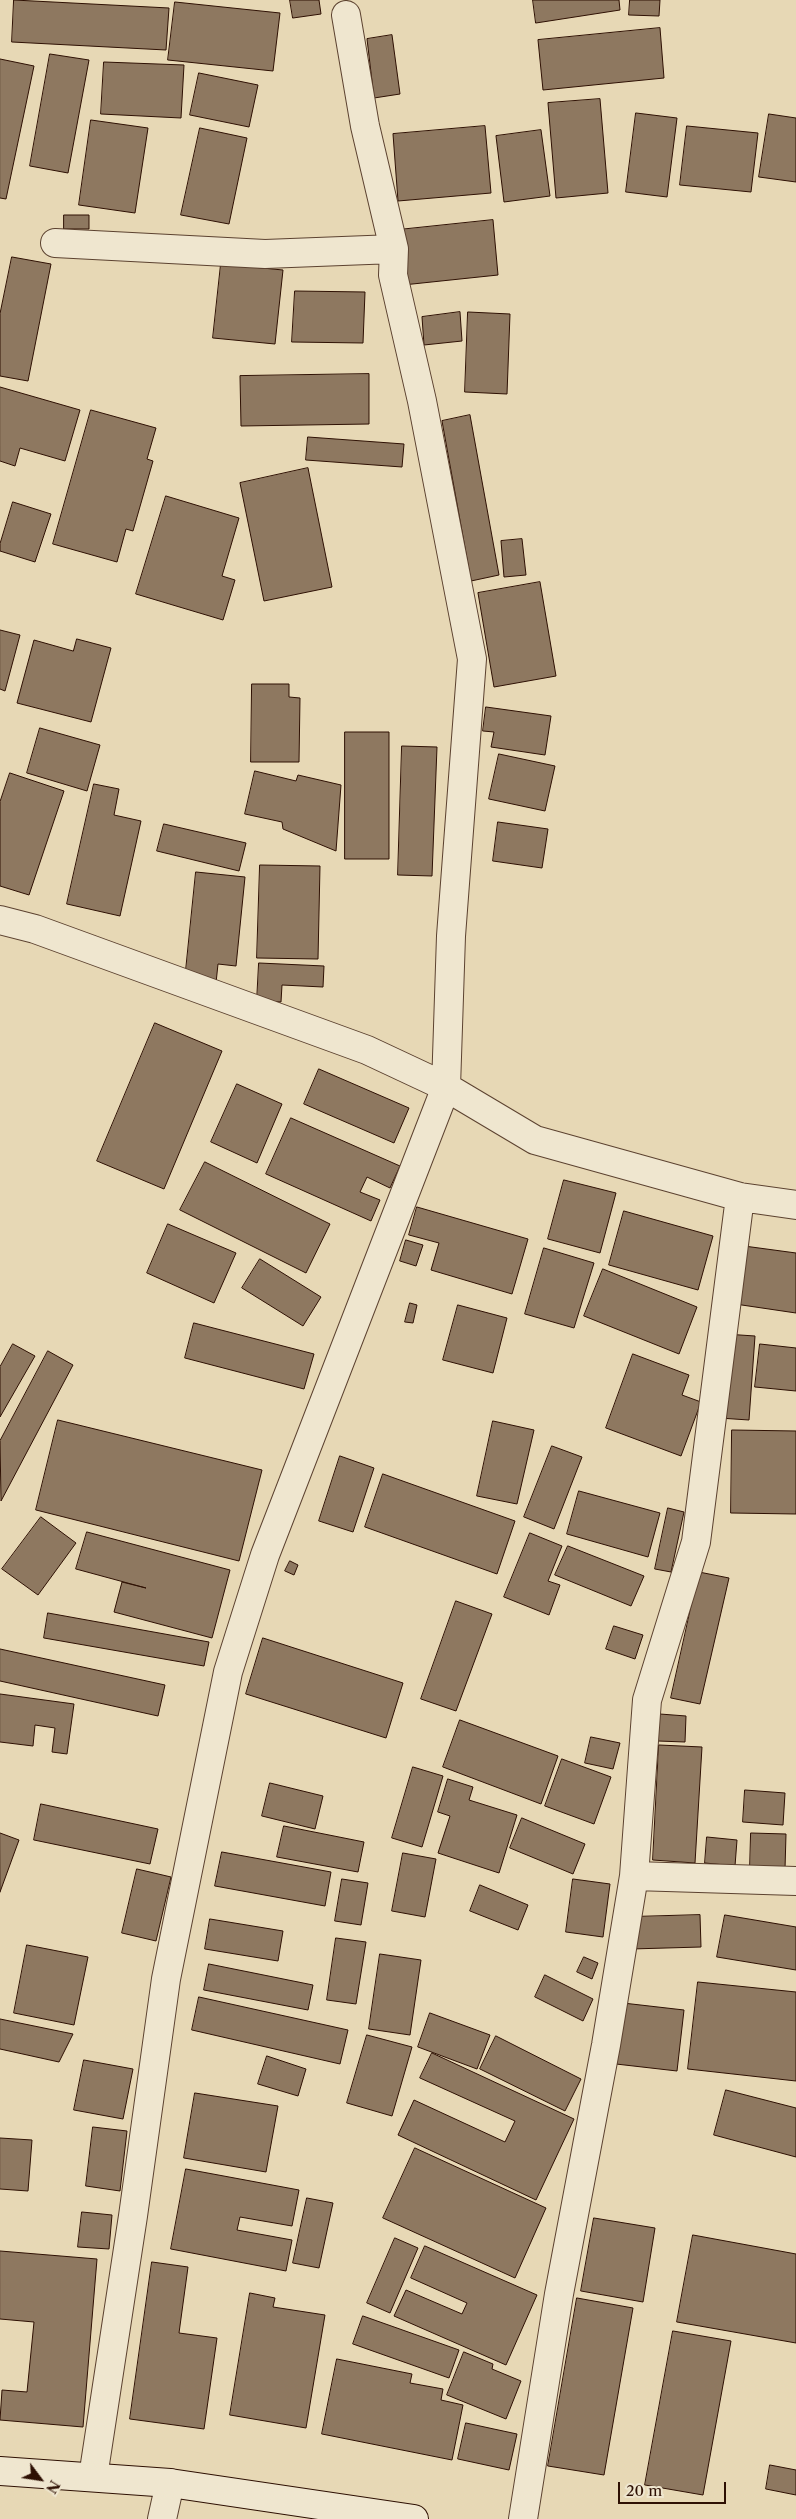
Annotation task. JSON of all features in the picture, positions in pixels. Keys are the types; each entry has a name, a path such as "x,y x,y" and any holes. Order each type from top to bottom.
{"street":[{"path":"93,2477 134,2216 166,1979 228,1672 264,1555 446,1088 451,936 472,659 422,401 393,275 394,249 365,126 346,15"},
{"path":"55,243 265,254 394,249"},
{"path":"0,920 35,928 368,1050 446,1088 535,1140 740,1197 796,1205"},
{"path":"523,2519 559,2294 606,2045 634,1876 647,1700 696,1542 740,1197"},
{"path":"634,1876 796,1881"},
{"path":"0,2471 170,2483 414,2519"},
{"path":"162,2519 170,2483"}],"building":[{"path":"14,0 169,8 166,50 12,42"},
{"path":"290,0 319,0 321,14 293,18"},
{"path":"533,0 619,0 620,10 536,23"},
{"path":"630,0 660,0 659,16 629,15"},
{"path":"175,2 280,13 273,71 168,60"},
{"path":"660,28 664,78 543,90 538,40"},
{"path":"392,35 400,94 374,98 367,39"},
{"path":"50,54 89,60 68,173 30,166"},
{"path":"0,59 34,66 6,199 0,198"},
{"path":"104,62 184,65 181,118 101,114"},
{"path":"199,73 258,85 249,127 190,115"},
{"path":"600,99 608,193 556,198 548,103"},
{"path":"636,113 677,118 667,197 626,192"},
{"path":"769,114 796,118 796,182 759,177"},
{"path":"91,120 148,128 135,213 79,205"},
{"path":"485,126 491,193 398,201 393,134"},
{"path":"687,126 758,133 751,192 680,185"},
{"path":"200,128 247,138 229,224 181,215"},
{"path":"541,130 550,196 504,202 496,136"},
{"path":"64,215 89,215 89,229 64,229"},
{"path":"493,220 498,275 403,285 398,230"},
{"path":"12,257 51,264 28,381 0,376 0,314"},
{"path":"221,264 283,270 275,344 213,338"},
{"path":"295,291 365,292 363,343 292,342"},
{"path":"460,312 462,341 424,345 422,317"},
{"path":"468,312 510,314 507,394 465,392"},
{"path":"369,374 369,424 241,426 240,376"},
{"path":"0,387 80,410 65,461 20,448 15,466 0,461"},
{"path":"91,410 156,428 147,459 153,461 133,531 126,529 117,562 53,544"},
{"path":"470,415 499,575 471,581 442,421"},
{"path":"308,437 404,444 402,467 306,460"},
{"path":"308,468 332,587 264,601 240,483"},
{"path":"166,496 239,518 222,576 235,580 223,620 136,594"},
{"path":"13,502 51,514 35,562 0,551 0,544"},
{"path":"522,539 526,575 504,577 501,541"},
{"path":"540,582 556,676 494,687 478,593"},
{"path":"0,630 20,635 5,691 0,689"},
{"path":"77,639 111,648 91,722 17,703 34,640 73,651"},
{"path":"252,684 289,684 289,697 300,698 299,762 251,762"},
{"path":"486,707 551,716 545,755 491,747 494,732 483,731"},
{"path":"40,728 100,745 87,791 27,773"},
{"path":"345,732 389,732 389,859 345,859"},
{"path":"402,746 437,747 432,876 398,875"},
{"path":"499,754 555,766 545,811 489,799"},
{"path":"255,771 296,781 298,775 341,785 336,851 283,829 282,822 245,814"},
{"path":"10,773 64,791 29,895 0,886 0,802"},
{"path":"94,784 119,789 114,815 141,821 120,916 67,904"},
{"path":"498,822 548,829 542,868 493,861"},
{"path":"164,824 246,843 239,871 157,851"},
{"path":"260,865 320,866 318,959 257,958"},
{"path":"196,872 245,877 236,966 218,964 216,983 185,980"},
{"path":"259,963 324,966 323,987 282,985 281,1002 257,1001"},
{"path":"155,1023 222,1051 164,1189 97,1161"},
{"path":"319,1069 409,1108 394,1143 304,1104"},
{"path":"237,1084 282,1104 257,1163 211,1142"},
{"path":"291,1118 400,1166 390,1188 367,1177 360,1192 380,1200 371,1221 266,1174"},
{"path":"205,1162 330,1224 306,1273 180,1210"},
{"path":"564,1180 616,1193 600,1253 548,1239"},
{"path":"417,1207 528,1239 512,1294 431,1270 439,1243 409,1235"},
{"path":"624,1211 713,1236 698,1290 609,1265"},
{"path":"168,1224 236,1253 214,1303 147,1273"},
{"path":"406,1240 423,1245 416,1266 400,1261"},
{"path":"744,1246 796,1253 796,1313 735,1304"},
{"path":"544,1248 594,1263 574,1328 525,1314"},
{"path":"260,1259 321,1297 303,1326 242,1288"},
{"path":"603,1269 697,1307 679,1354 584,1316"},
{"path":"410,1303 417,1305 413,1323 405,1322"},
{"path":"458,1305 507,1318 493,1373 443,1360"},
{"path":"194,1323 314,1354 304,1389 185,1358"},
{"path":"725,1334 755,1336 749,1420 719,1418"},
{"path":"13,1344 35,1356 0,1417 0,1367"},
{"path":"760,1344 796,1348 796,1391 755,1387"},
{"path":"48,1351 73,1365 1,1501 0,1441"},
{"path":"633,1354 689,1375 682,1395 701,1402 681,1456 606,1428"},
{"path":"58,1420 262,1470 239,1561 36,1510"},
{"path":"493,1421 534,1430 517,1504 477,1496"},
{"path":"732,1430 796,1431 796,1514 731,1513"},
{"path":"552,1446 582,1457 554,1529 524,1517"},
{"path":"340,1456 374,1468 353,1532 319,1521"},
{"path":"383,1474 515,1521 497,1574 365,1527"},
{"path":"579,1491 660,1513 648,1557 567,1534"},
{"path":"668,1508 684,1512 671,1572 655,1569"},
{"path":"41,1517 76,1543 38,1595 2,1569"},
{"path":"87,1532 230,1570 212,1638 114,1612 122,1582 146,1588 76,1569"},
{"path":"530,1533 562,1546 548,1581 560,1585 549,1615 504,1597"},
{"path":"568,1546 644,1576 631,1606 555,1575"},
{"path":"290,1561 298,1565 294,1575 285,1571"},
{"path":"699,1572 729,1578 700,1704 671,1698"},
{"path":"456,1601 492,1614 456,1711 421,1699"},
{"path":"48,1613 209,1642 204,1666 44,1638"},
{"path":"614,1626 643,1635 635,1659 606,1649"},
{"path":"263,1638 403,1683 386,1738 246,1694"},
{"path":"0,1649 165,1685 158,1716 0,1681"},
{"path":"0,1694 74,1704 67,1754 52,1752 55,1728 35,1725 33,1746 0,1742"},
{"path":"660,1714 686,1716 685,1742 658,1741"},
{"path":"460,1720 558,1756 541,1804 443,1767"},
{"path":"591,1737 620,1743 613,1769 585,1763"},
{"path":"659,1745 702,1747 695,1863 653,1860"},
{"path":"562,1759 611,1777 594,1824 545,1806"},
{"path":"413,1767 443,1776 422,1847 392,1838"},
{"path":"448,1779 473,1787 469,1800 517,1815 499,1873 438,1853 450,1816 438,1812"},
{"path":"270,1783 323,1796 315,1829 262,1816"},
{"path":"745,1790 785,1793 783,1825 743,1822"},
{"path":"41,1804 158,1829 150,1864 34,1840"},
{"path":"522,1818 585,1844 573,1874 510,1848"},
{"path":"284,1826 364,1842 358,1872 277,1857"},
{"path":"0,1833 19,1840 0,1892"},
{"path":"751,1833 786,1834 785,1869 750,1868"},
{"path":"707,1837 737,1840 735,1866 705,1863"},
{"path":"222,1852 331,1872 325,1906 215,1886"},
{"path":"403,1853 436,1859 425,1917 392,1911"},
{"path":"137,1869 171,1877 156,1941 122,1933"},
{"path":"342,1879 368,1883 361,1925 335,1921"},
{"path":"573,1879 610,1884 603,1937 566,1932"},
{"path":"480,1885 528,1905 518,1930 470,1911"},
{"path":"700,1915 701,1947 631,1949 631,1917"},
{"path":"725,1915 796,1927 796,1970 717,1957"},
{"path":"210,1919 283,1931 278,1961 205,1949"},
{"path":"336,1938 366,1942 356,2004 327,2000"},
{"path":"27,1945 88,1957 74,2025 14,2013"},
{"path":"380,1954 421,1960 410,2035 369,2029"},
{"path":"584,1957 598,1963 592,1979 577,1972"},
{"path":"209,1964 313,1985 308,2010 204,1990"},
{"path":"545,1975 593,1999 583,2021 535,1997"},
{"path":"698,1982 796,1992 796,2081 688,2069"},
{"path":"199,1997 348,2030 340,2064 192,2030"},
{"path":"623,2003 684,2010 677,2071 616,2064"},
{"path":"430,2013 490,2035 477,2069 418,2047"},
{"path":"0,2019 73,2034 59,2062 0,2049"},
{"path":"367,2035 412,2047 392,2116 347,2103"},
{"path":"496,2036 581,2079 565,2111 480,2069"},
{"path":"432,2053 574,2119 536,2200 398,2135 414,2100 505,2142 515,2121 420,2078"},
{"path":"267,2056 306,2069 298,2096 258,2084"},
{"path":"84,2060 133,2069 123,2119 74,2110"},
{"path":"726,2090 796,2108 796,2157 714,2135"},
{"path":"195,2093 278,2106 266,2172 184,2158"},
{"path":"93,2127 127,2131 120,2191 86,2186"},
{"path":"0,2138 32,2140 28,2191 0,2189"},
{"path":"415,2148 546,2208 515,2278 383,2218"},
{"path":"186,2169 299,2190 292,2226 240,2217 237,2230 292,2240 286,2271 171,2249"},
{"path":"307,2198 333,2203 319,2268 293,2263"},
{"path":"82,2212 112,2215 109,2249 78,2247"},
{"path":"594,2218 655,2228 643,2302 581,2291"},
{"path":"693,2235 796,2254 796,2343 677,2322"},
{"path":"395,2238 418,2248 390,2313 367,2303"},
{"path":"425,2246 537,2295 506,2365 394,2316 406,2290 462,2314 467,2303 411,2278"},
{"path":"0,2251 97,2259 83,2427 0,2420 2,2390 27,2392 34,2322 0,2319"},
{"path":"152,2262 188,2267 179,2333 217,2338 204,2429 130,2419"},
{"path":"250,2293 275,2298 273,2307 325,2315 306,2428 230,2415"},
{"path":"577,2298 633,2308 604,2475 548,2466"},
{"path":"363,2316 459,2350 449,2378 353,2344"},
{"path":"673,2331 731,2341 703,2495 645,2485"},
{"path":"464,2352 493,2364 492,2369 521,2381 506,2419 447,2395"},
{"path":"337,2359 412,2374 410,2383 443,2389 441,2400 463,2405 452,2460 322,2434"},
{"path":"466,2423 517,2434 509,2470 458,2459"},
{"path":"770,2465 796,2470 796,2495 766,2489"}]}
